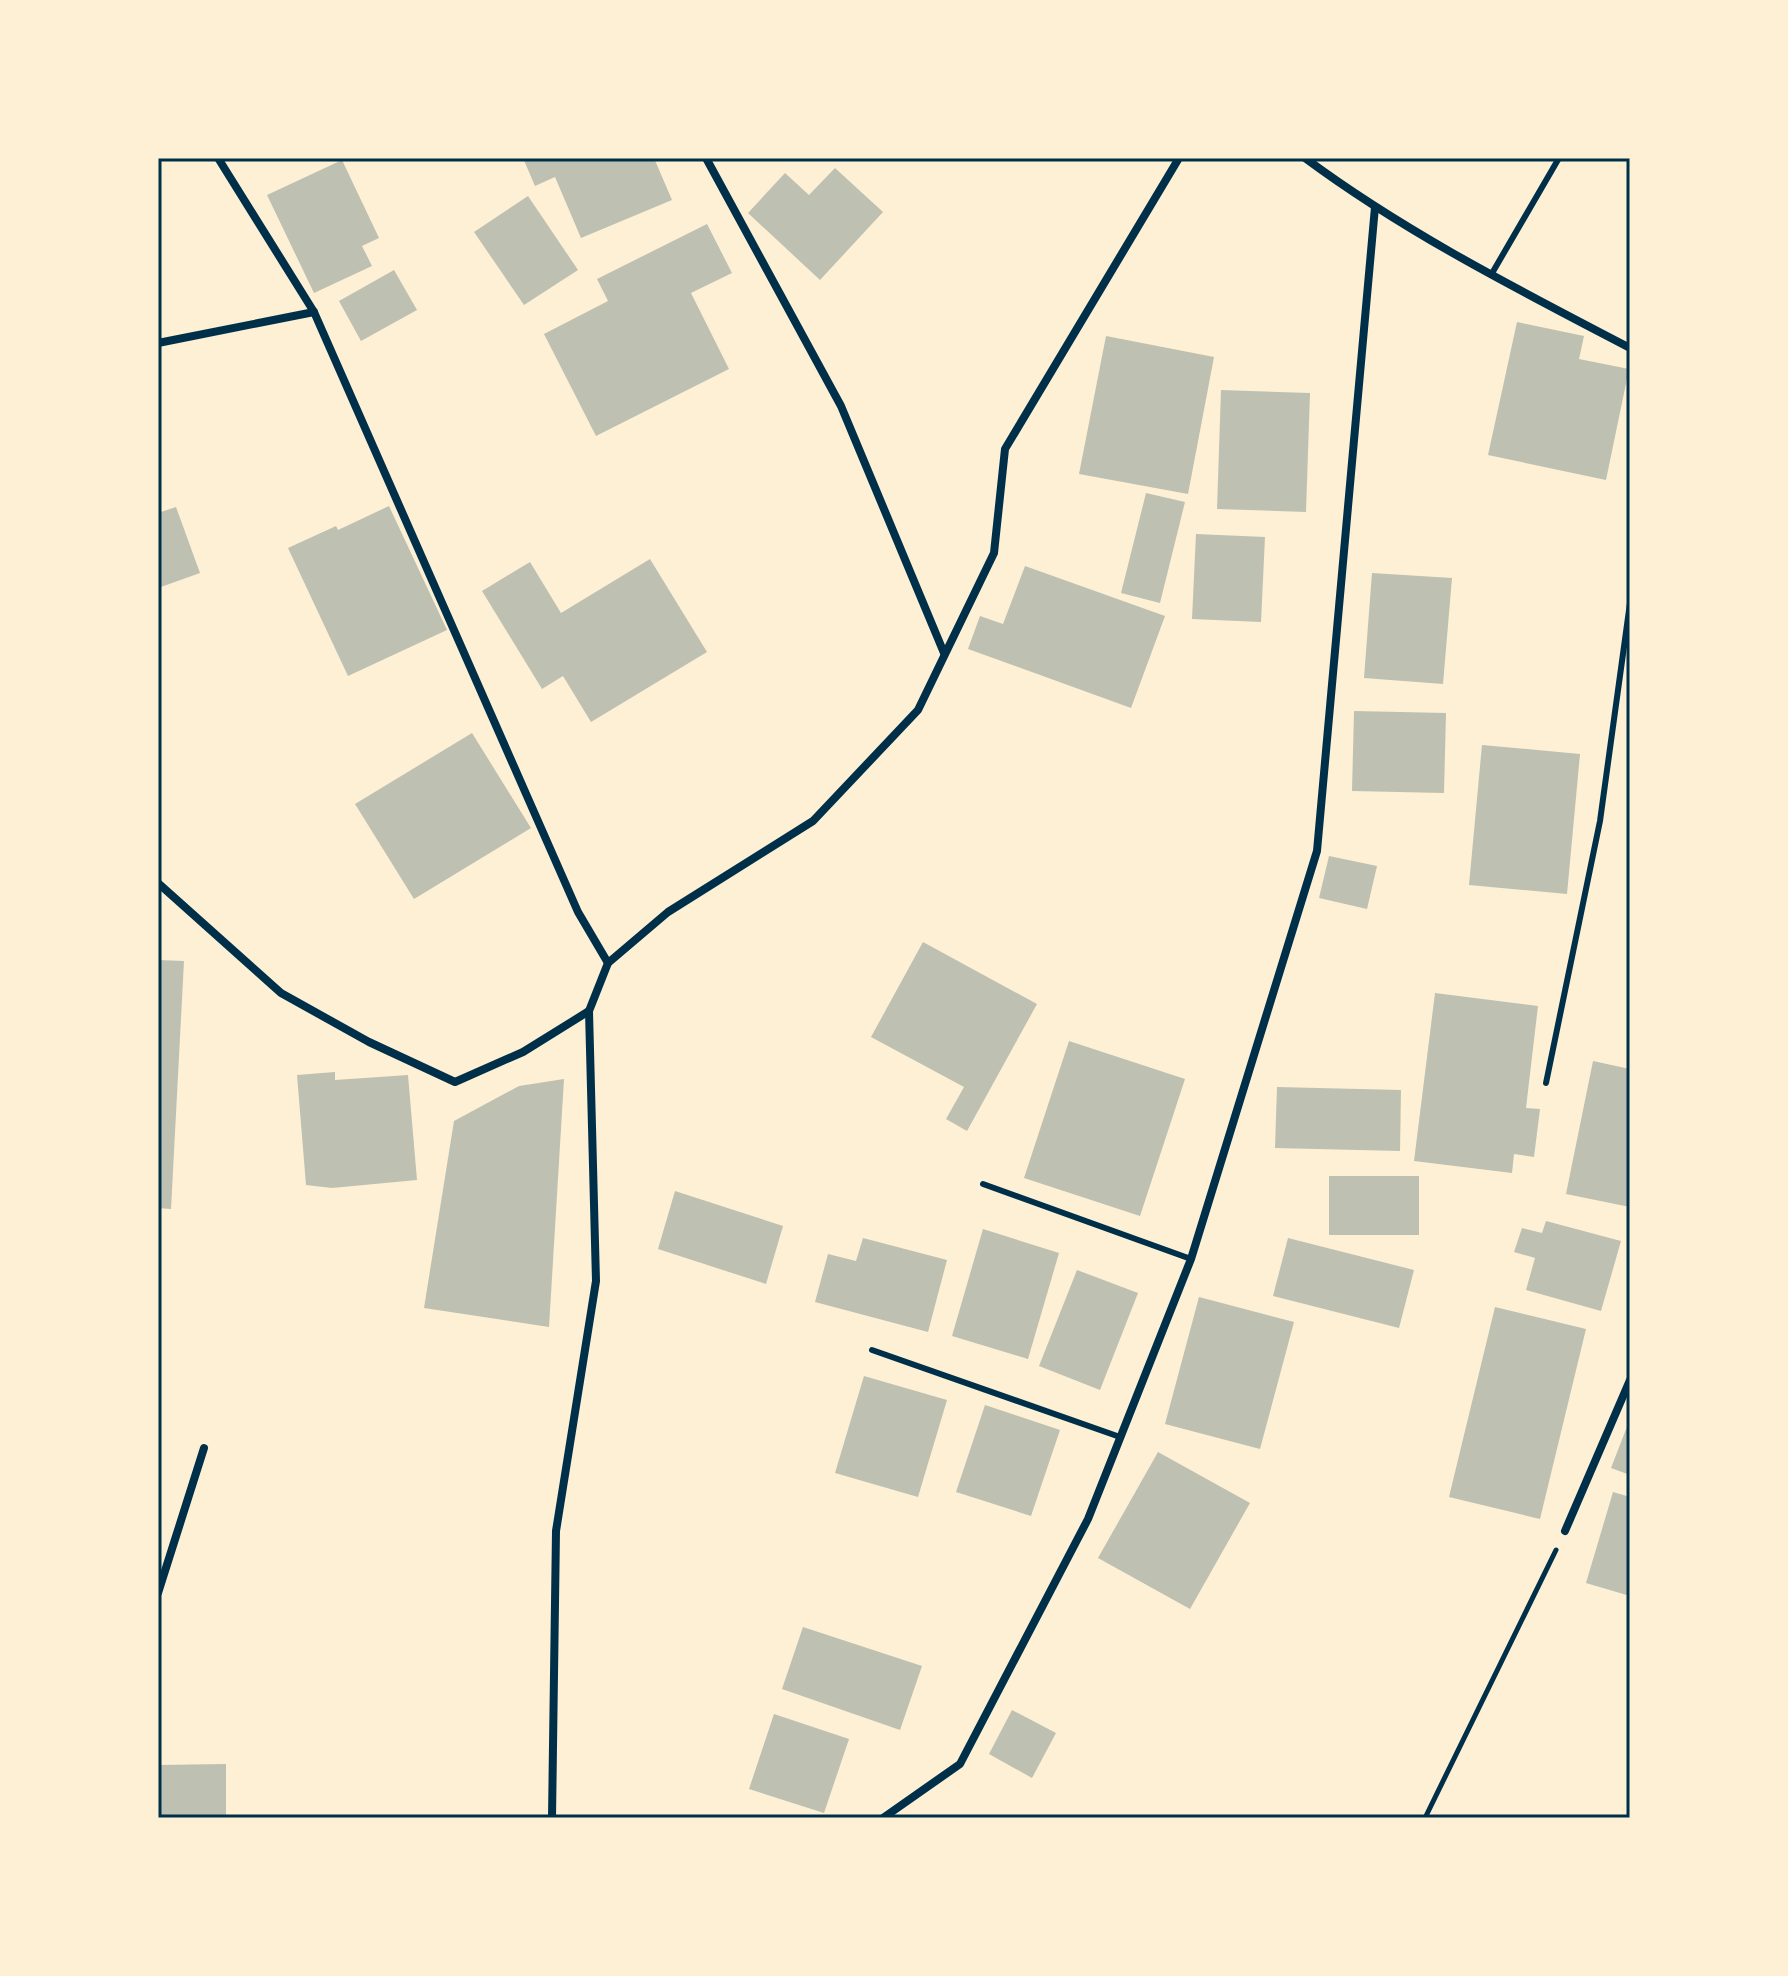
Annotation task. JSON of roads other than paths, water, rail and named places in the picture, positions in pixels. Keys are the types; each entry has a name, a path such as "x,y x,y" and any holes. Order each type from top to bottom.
{"street":[{"path":"218,158 314,312 572,898 608,963"},
{"path":"706,158 841,406 944,653"},
{"path":"552,1818 556,1531 596,1281 589,1011 608,963 668,912 813,821 918,710 994,553 1005,449 1179,158"},
{"path":"1305,158 1375,207 1491,275 1630,348"},
{"path":"883,1818 960,1764 1088,1519 1191,1259 1317,851 1375,207"},
{"path":"158,343 314,312"},
{"path":"158,883 281,993 369,1042 455,1082 523,1052 589,1011"},
{"path":"1565,1531 1630,1380"},
{"path":"158,1593 204,1448"}],"lane":[{"path":"1491,275 1559,158"},
{"path":"1546,1083 1600,821 1630,603"},
{"path":"983,1184 1191,1259"},
{"path":"872,1350 1120,1437"}]}
